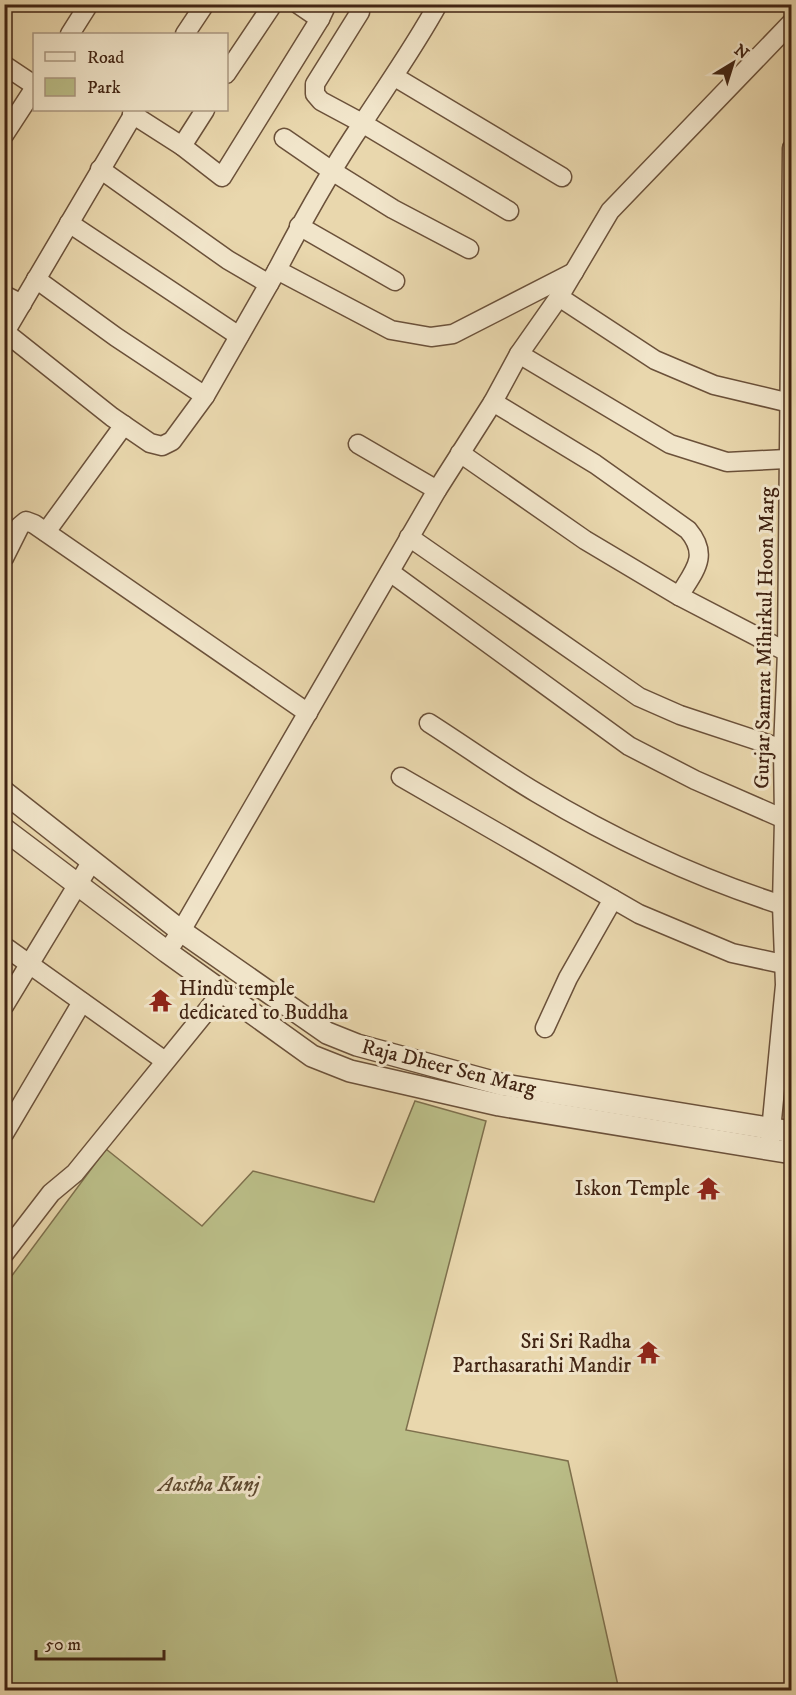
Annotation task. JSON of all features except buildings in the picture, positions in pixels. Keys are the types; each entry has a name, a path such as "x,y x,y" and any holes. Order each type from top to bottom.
{"street":[{"path":"77,32 89,4"},
{"path":"186,33 205,4"},
{"path":"228,71 273,4"},
{"path":"298,4 324,12 222,177 134,112 5,333 150,443 162,446 171,441 205,396 273,277 299,226 362,123 418,41 438,4"},
{"path":"360,12 315,84 315,94 321,101 362,123 508,211"},
{"path":"167,952 181,932 437,490 493,402 519,354 559,297 610,211 792,22"},
{"path":"4,65 33,86"},
{"path":"395,77 562,177"},
{"path":"4,135 33,89"},
{"path":"182,146 204,111"},
{"path":"284,138 393,209 469,249"},
{"name":"Gurjar Samrat Mihirkul Hoon Marg","path":"770,1138 788,984 783,964 782,905 783,749 790,589 792,148"},
{"path":"100,169 228,260 273,277 391,330 431,337 453,334 574,272"},
{"path":"69,223 239,336"},
{"path":"299,226 395,281"},
{"path":"36,279 116,337 205,396"},
{"path":"4,295 22,304"},
{"path":"559,297 655,360 714,385 790,403"},
{"path":"519,354 670,444 727,462 786,459 790,456"},
{"path":"493,402 595,464 687,530 697,541 698,561 679,596"},
{"path":"46,532 124,425"},
{"path":"358,444 437,490"},
{"path":"460,453 585,540 679,596 787,652"},
{"path":"4,558 20,526 26,521 46,532 308,712"},
{"path":"410,537 639,697 680,715 783,749"},
{"path":"390,572 629,746 695,780 784,819"},
{"path":"429,723 537,793 634,846 733,889 782,905"},
{"path":"401,777 639,914 732,953 783,964"},
{"name":"Raja Dheer Sen Marg","path":"4,792 181,932 327,1033 357,1045 504,1084 770,1138 792,1154"},
{"name":"Raja Dheer Sen Marg","path":"4,829 167,952 312,1056 350,1071 499,1105 770,1138 792,1132"},
{"path":"4,1006 93,861"},
{"path":"545,1029 568,978 613,899"},
{"path":"4,946 165,1061"},
{"path":"4,1254 51,1193 75,1173 222,992"},
{"path":"4,1134 82,1002"}],"green space":[{"name":"Aastha Kunj","path":"415,1101 486,1121 406,1430 568,1461 619,1690 5,1690 5,1285 106,1149 202,1226 253,1171 374,1202"}],"place":[{"name":"Hindu temple dedicated to Buddha","path":"161,1000"},
{"name":"Iskon Temple","path":"708,1188"},
{"name":"Sri Sri Radha Parthasarathi Mandir","path":"649,1353"}]}
